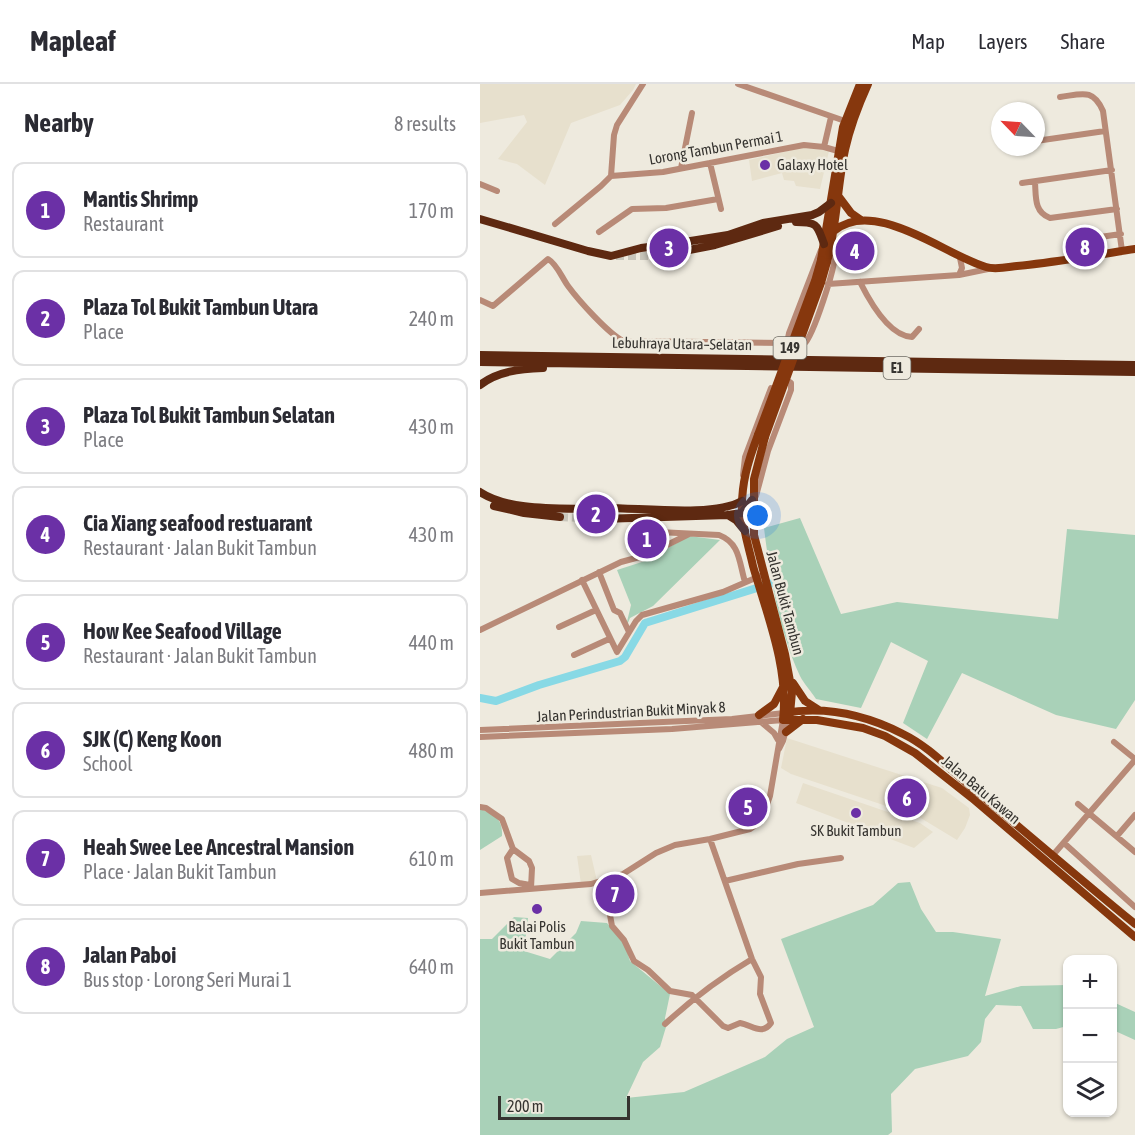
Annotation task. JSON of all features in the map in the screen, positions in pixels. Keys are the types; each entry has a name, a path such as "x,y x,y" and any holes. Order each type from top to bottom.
{"highway":[{"path":"480,219 611,256 641,248 709,239 763,223 812,215 835,200"},
{"path":"480,214 545,237"},
{"path":"684,251 715,245 791,222 814,224 828,244"},
{"path":"480,350 509,356"},
{"name":"Lebuhraya Utara–Selatan","path":"480,355 1135,365"},
{"name":"Lebuhraya Utara–Selatan","path":"480,362 1135,372"},
{"path":"480,384 509,371 588,364"},
{"path":"480,492 495,501 516,505 596,509 707,510 725,508 742,501"},
{"path":"480,499 504,509 560,517"},
{"path":"600,519 728,515 742,513 752,505"},
{"path":"728,515 736,520 745,531"}],"main road":[{"name":"Jalan Bukit Tambun","path":"828,244 834,231 838,151 844,121 860,84"},
{"name":"Jalan Bukit Tambun","path":"787,715 787,682 776,648 765,593 745,531 742,513 746,466 761,436 824,261 844,152 868,84"},
{"path":"835,200 861,220"},
{"path":"834,231 843,225 861,220 889,223 960,258 989,268 1135,249"},
{"name":"Jalan Bukit Tambun","path":"761,436 755,468 752,505 761,578"},
{"path":"759,718 774,704 787,682 805,701 821,711"},
{"name":"Jalan Batu Kawan","path":"787,715 821,711 860,716 905,735 941,761 1135,924"},
{"name":"Jalan Batu Kawan","path":"787,715 867,729 915,753 972,798 1135,937"},
{"path":"786,732 804,719"}],"street":[{"path":"555,224 610,176 617,125 643,84"},
{"path":"738,84 752,86 844,121"},
{"path":"1060,97 1092,94 1103,111 1122,251"},
{"path":"681,168 692,114"},
{"path":"824,147 831,117"},
{"path":"1045,140 1105,131"},
{"name":"Lorong Tambun Permai 1","path":"610,176 663,172 804,145 838,151"},
{"path":"710,164 721,209"},
{"path":"1022,183 1112,170"},
{"path":"1035,182 1038,210 1042,215 1050,218 1118,209"},
{"path":"480,184 497,191"},
{"path":"599,232 632,209 666,208 718,198"},
{"path":"1072,241 1121,234"},
{"path":"480,300 494,306 548,259 554,263 570,288 604,326 623,341 804,344 808,341 828,284 835,253 828,244 817,258 787,343"},
{"path":"959,275 962,268 960,258"},
{"path":"828,284 959,275 989,268"},
{"path":"860,282 878,313 902,335 912,337 919,328"},
{"path":"744,485 743,462 774,382 780,377 786,379 791,383 791,390 768,452 752,505"},
{"path":"661,547 658,532 719,535 732,542 735,547 745,582"},
{"path":"480,630 599,572 621,562 647,555 689,534"},
{"path":"599,572 614,610 620,613 629,632"},
{"path":"582,580 616,652 642,615 729,590 745,582 761,578"},
{"path":"559,627 596,610"},
{"path":"574,655 609,639"},
{"name":"Jalan Perindustrian Bukit Minyak 8","path":"480,737 672,729 787,715"},
{"name":"Jalan Bukit Tambun","path":"778,750 786,732 787,715"},
{"name":"Jalan Bukit Tambun","path":"480,893 532,886 576,887 608,880 623,874 666,848 750,829 761,821 770,796 779,741 787,715"},
{"path":"759,718 779,741"},
{"name":"Jalan Perindustrian Bukit Minyak 8","path":"480,730 759,718"},
{"path":"1053,855 1135,760 1114,742"},
{"path":"1078,804 1135,852"},
{"path":"480,807 486,808 502,819 513,849 531,864 532,886 519,884 512,879 507,858 513,849"},
{"path":"1117,836 1135,815"},
{"path":"608,880 608,904 612,926 627,945 632,959 648,970 670,991 692,995 723,1026 728,1028 740,1023 757,1030 768,1027 771,1019 760,994 762,979 752,959 710,839"},
{"path":"1064,843 1135,907"},
{"path":"725,881 776,868 842,858"},
{"path":"1128,918 1135,912"},
{"path":"665,1024 722,977 752,959"}],"shaded area":[{"path":"480,84 636,84 620,105 571,123 545,185 517,164 498,159 527,122 524,115 480,123"},
{"path":"805,147 829,151 820,189 796,186 794,181 784,180 782,173 752,181 749,160"},
{"path":"787,738 942,788 969,808 970,815 965,828 957,840 919,817 791,774 781,768"},
{"name":"SK Bukit Tambun","path":"803,783 920,823 933,832 914,848 796,803"},
{"path":"591,855 597,881 581,884 577,856"}],"green space":[{"path":"800,518 841,614 897,602 1058,619 1067,529 1135,535 1135,700 1116,729 1056,715 962,673 927,739 903,723 928,661 891,642 861,708 816,699 803,682 786,640 772,584 764,528"},
{"path":"689,536 720,540 653,606 630,618 625,630 631,605 617,570 645,561"},
{"path":"480,809 497,818 501,825 502,836 480,850"},
{"path":"910,882 921,909 936,932 953,932 1001,939 985,996 1021,986 1063,985 1063,1027 1033,1029 1021,1006 996,1005 985,1019 981,1042 968,1056 915,1069 891,1094 892,1132 888,1135 480,1135 480,939 492,939 514,917 528,918 524,951 550,959 576,933 581,921 607,923 625,945 630,961 670,994 665,1018 666,1027 660,1047 643,1062 626,1098 684,1092 765,1057 787,1039 814,1027 781,939 873,905 898,883"},
{"path":"1117,1004 1135,1012 1135,1040 1117,1032"}],"waterway":[{"path":"480,698 496,701 539,685 620,661 625,657 645,623 773,583"}],"tunnel":[{"path":"616,256 649,256 684,251"},
{"path":"560,517 600,519"}],"place":[{"name":"Galaxy Hotel","path":"765,165"},
{"name":"Jalan Paboi","path":"1085,247"},
{"name":"Plaza Tol Bukit Tambun Selatan","path":"669,248"},
{"name":"Cia Xiang seafood restuarant","path":"855,251"},
{"name":"Plaza Tol Bukit Tambun Utara","path":"596,514"},
{"name":"Mantis Shrimp","path":"647,539"},
{"name":"SJK (C) Keng Koon","path":"907,798"},
{"name":"How Kee Seafood Village","path":"748,807"},
{"name":"SK Bukit Tambun","path":"856,813"},
{"name":"Heah Swee Lee Ancestral Mansion","path":"615,894"},
{"name":"Balai Polis Bukit Tambun","path":"537,909"}]}
